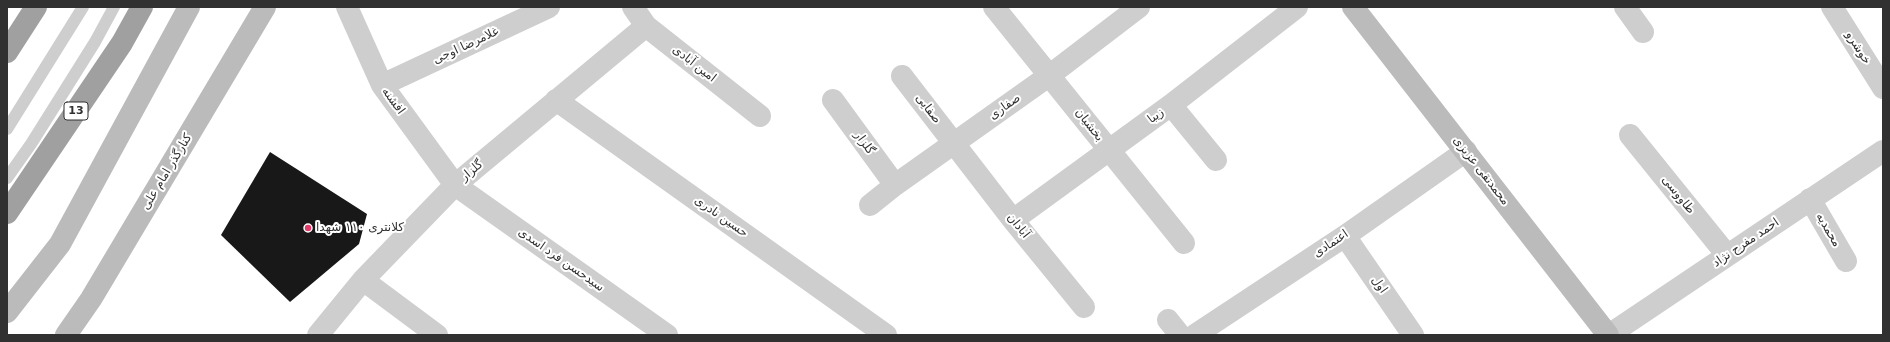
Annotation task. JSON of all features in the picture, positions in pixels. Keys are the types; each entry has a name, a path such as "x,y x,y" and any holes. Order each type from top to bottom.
{"highway":[{"path":"7,52 36,7"},
{"name":"13","path":"7,213 122,43 142,7"}],"main road":[{"path":"7,312 60,244 189,7"},
{"name":"کنارگذر امام علی","path":"66,335 91,299 265,7"},
{"name":"محمدتقی عزیزی","path":"1353,7 1608,335"}],"street":[{"name":"افشنه","path":"347,7 382,85 455,185"},
{"name":"غلامرضا اوجی","path":"382,85 549,7"},
{"name":"امین آبادی","path":"633,7 646,26 760,116"},
{"name":"بخشیان","path":"994,7 1184,243"},
{"name":"صفاری","path":"870,205 895,185 1050,75 1139,7"},
{"name":"زیبا","path":"1013,220 1171,105 1297,7"},
{"path":"1625,7 1644,32"},
{"name":"خوشرو","path":"1832,7 1883,88"},
{"name":"گلزار","path":"318,335 363,280 455,185 646,26"},
{"name":"صفایی","path":"902,76 954,143"},
{"name":"حسین نادری","path":"556,100 886,335"},
{"name":"گلزار","path":"833,100 895,185"},
{"path":"1171,105 1216,160"},
{"name":"طاووسی","path":"1630,135 1727,256"},
{"name":"آبادان","path":"954,143 1013,220 1084,307"},
{"name":"احمد مفرح نژاد","path":"1608,335 1883,150"},
{"name":"اعتمادی","path":"1195,335 1345,236 1466,151"},
{"name":"سیدحسن فرد اسدی","path":"455,185 667,335"},
{"name":"محمدیه","path":"1810,200 1846,261"},
{"name":"اول","path":"1345,236 1413,335"},
{"path":"363,280 437,335"}],"lane":[{"path":"7,129 83,7"},
{"path":"7,178 31,144 96,42 114,7"}],"building":[{"path":"270,152 367,214 359,244 290,302 221,235"}],"place":[{"name":"کلانتری ۱۱۰ شهدا","path":"308,228"}]}
